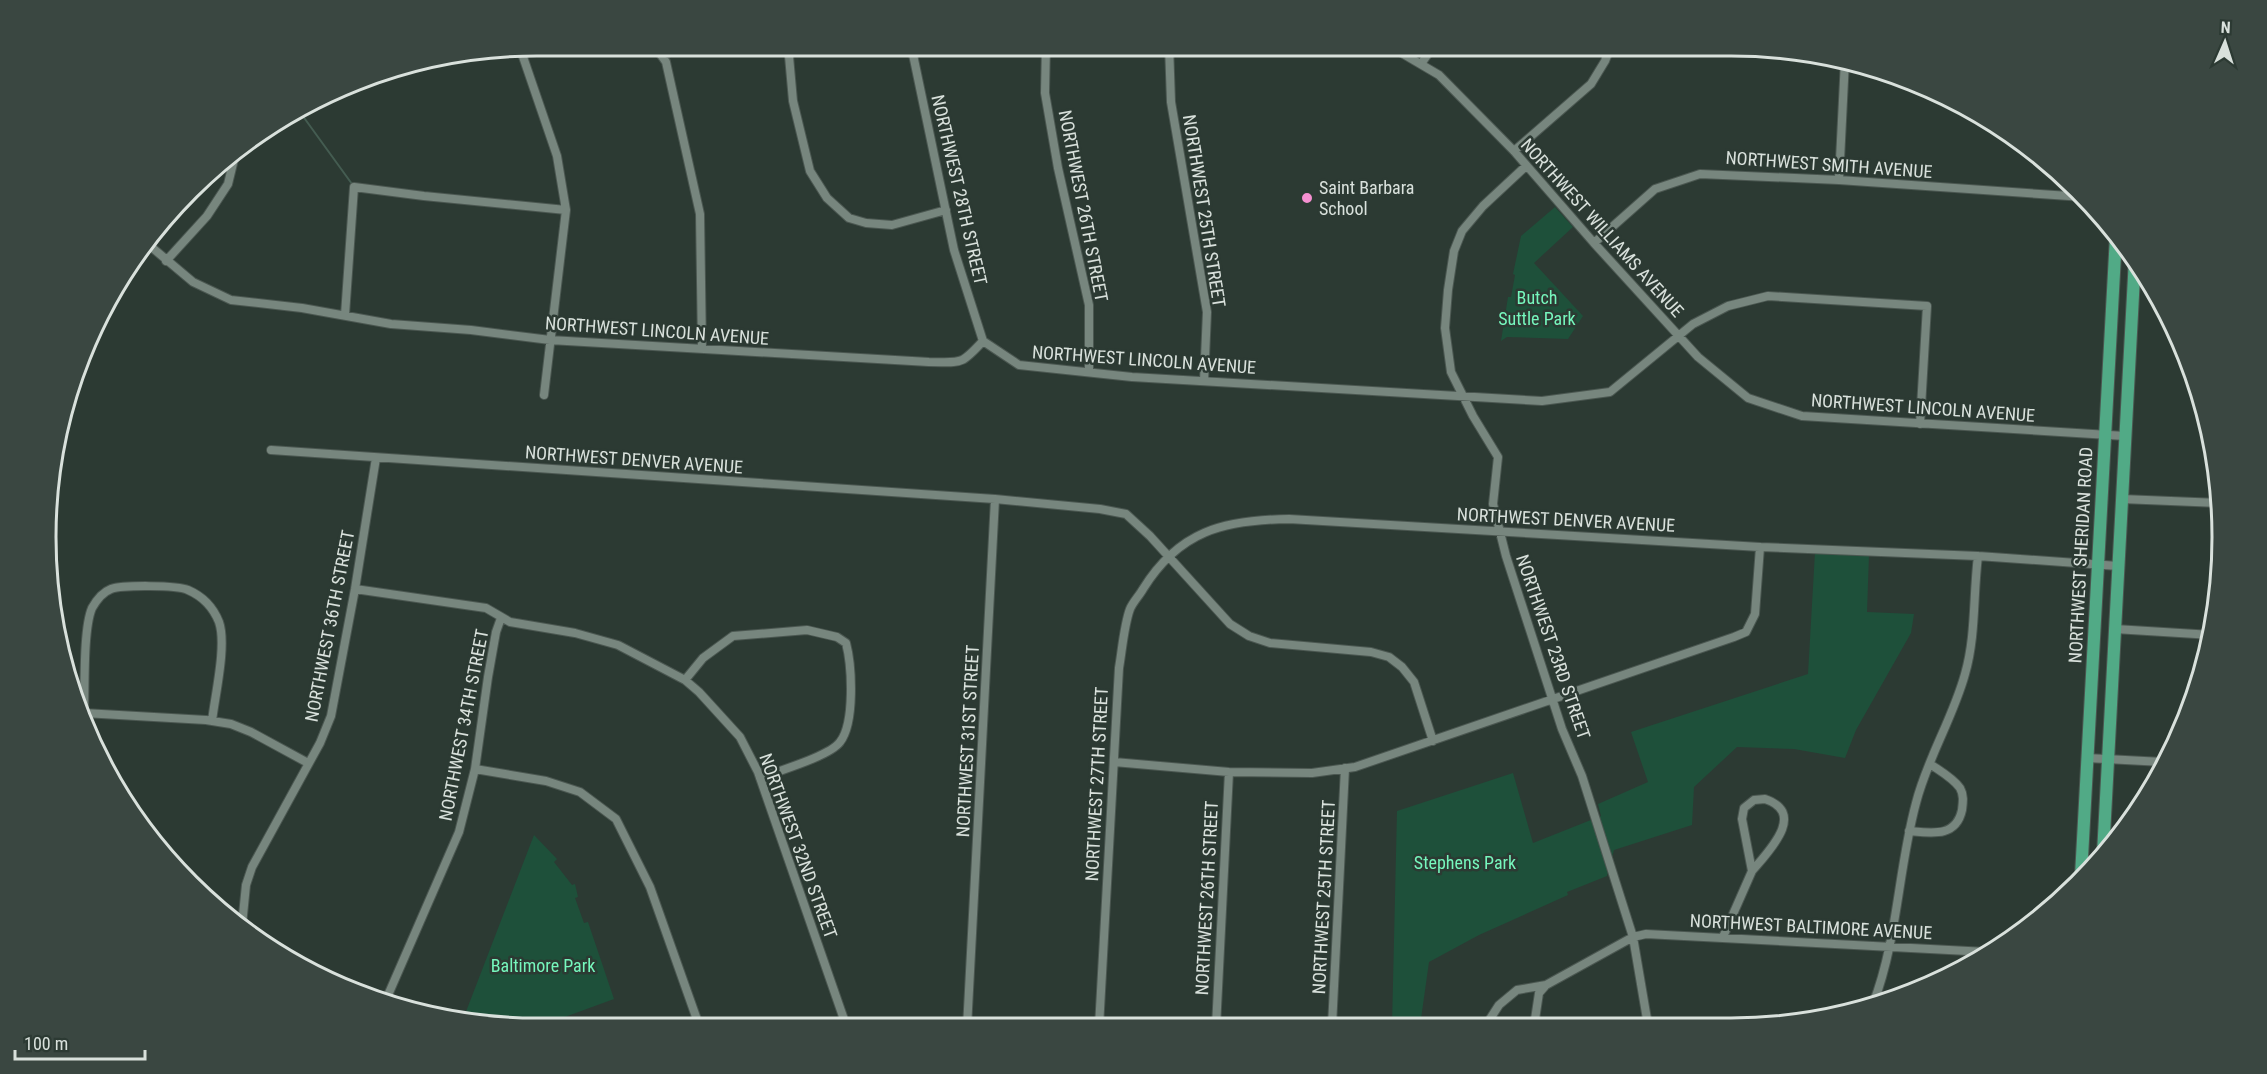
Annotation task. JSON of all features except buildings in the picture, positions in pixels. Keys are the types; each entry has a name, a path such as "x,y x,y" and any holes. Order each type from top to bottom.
{"main road":[{"name":"NORTHWEST SHERIDAN ROAD","path":"2082,865 2115,249"},
{"name":"NORTHWEST SHERIDAN ROAD","path":"2104,840 2134,275"}],"street":[{"path":"523,56 557,156 566,210 544,395"},
{"path":"663,56 666,62 700,214 702,349"},
{"path":"789,56 793,100 810,171 827,198 849,218 866,223 892,225 946,210"},
{"name":"NORTHWEST 28TH STREET","path":"913,56 954,250 983,341"},
{"name":"NORTHWEST 26TH STREET","path":"1046,56 1046,93 1058,168 1089,305 1089,372"},
{"name":"NORTHWEST 25TH STREET","path":"1169,56 1171,102 1207,312 1204,381"},
{"name":"NORTHWEST WILLIAMS AVENUE","path":"1407,56 1439,75 1514,151 1679,336 1693,324 1728,306 1768,296 1927,306 1920,424"},
{"path":"1421,64 1426,56"},
{"path":"1514,151 1591,84 1607,56"},
{"path":"1839,180 1845,70"},
{"path":"166,261 207,216 228,184 233,164"},
{"name":"NORTHWEST 23RD STREET","path":"1526,166 1476,214 1462,231 1454,251 1445,328 1451,372 1497,457 1493,504 1506,556 1562,729 1582,776 1633,937 1647,1018"},
{"name":"NORTHWEST SMITH AVENUE","path":"1594,243 1655,189 1700,174 1839,180 2069,196"},
{"path":"345,315 354,187 566,210"},
{"name":"NORTHWEST LINCOLN AVENUE","path":"152,247 193,282 231,300 345,315 391,324 471,330 550,340 959,362 966,359 983,341 1019,365 1204,381 1464,397 1542,401 1610,392 1679,336 1698,357 1748,398 1802,416 2125,436"},
{"name":"NORTHWEST DENVER AVENUE","path":"271,450 995,499"},
{"name":"NORTHWEST 36TH STREET","path":"242,918 244,894 252,867 331,716 355,590 376,458"},
{"path":"995,499 1100,509 1126,514 1230,624 1249,636 1270,643 1371,652 1389,657 1402,667 1414,682 1433,741"},
{"name":"NORTHWEST 31ST STREET","path":"968,1018 995,499"},
{"path":"2122,499 2210,503"},
{"name":"NORTHWEST DENVER AVENUE","path":"1168,556 1188,539 1231,524 1289,519 1760,547 1978,556 2118,566"},
{"path":"1114,762 1229,772 1312,773 1345,768 1433,741 1746,632 1755,614 1760,547"},
{"name":"NORTHWEST 27TH STREET","path":"1100,1018 1119,668 1130,610 1152,574 1168,556"},
{"path":"1876,996 1898,908 1903,855 1916,800 1965,676 1972,642 1973,593 1978,556"},
{"path":"83,697 87,625 92,609 99,598 111,589 163,586 187,590 208,603 219,621 223,638 212,721"},
{"name":"NORTHWEST 32ND STREET","path":"355,590 486,608 510,622 575,633 618,645 685,680 699,692 740,737 760,778 844,1018"},
{"name":"NORTHWEST 34TH STREET","path":"388,995 459,832 475,769 488,676 496,632 501,618"},
{"path":"2115,629 2201,634"},
{"path":"685,680 703,658 734,636 807,630 837,637 846,643 849,653 852,699 840,743 829,751 760,778"},
{"path":"89,712 231,724 251,732 308,763"},
{"path":"2087,758 2156,762"},
{"path":"1909,831 1938,834 1956,825 1961,816 1963,795 1959,787 1930,765"},
{"name":"NORTHWEST 25TH STREET","path":"1332,1018 1345,768"},
{"path":"475,769 546,781 580,792 616,819 650,887 696,1018"},
{"name":"NORTHWEST 26TH STREET","path":"1216,1018 1229,772"},
{"path":"1723,937 1752,871 1783,828 1786,818 1783,810 1776,802 1765,799 1754,800 1744,808 1742,819 1752,871"},
{"name":"NORTHWEST BALTIMORE AVENUE","path":"1633,937 1646,934 1723,937 1760,941 1975,951"},
{"path":"1491,1018 1499,1005 1517,990 1546,985 1633,937"},
{"path":"1535,1018 1539,993 1546,985"}],"green space":[{"name":"Butch Suttle Park","path":"1555,207 1573,227 1534,263 1583,316 1568,339 1507,337 1501,341 1521,236"},
{"name":"Stephens Park","path":"1815,552 1869,554 1867,612 1914,614 1911,633 1856,730 1845,758 1794,749 1737,747 1694,787 1692,825 1614,850 1607,876 1567,892 1568,895 1479,935 1429,962 1421,1018 1392,1018 1397,811 1513,773 1533,843 1601,816 1598,804 1648,782 1631,732 1808,674"},
{"name":"Baltimore Park","path":"534,835 557,859 554,862 572,885 575,884 578,897 575,898 584,923 588,922 614,999 562,1018 506,1017 466,1013"}],"waterway":[{"path":"303,116 352,184"}],"place":[{"name":"Saint Barbara School","path":"1307,198"}]}
